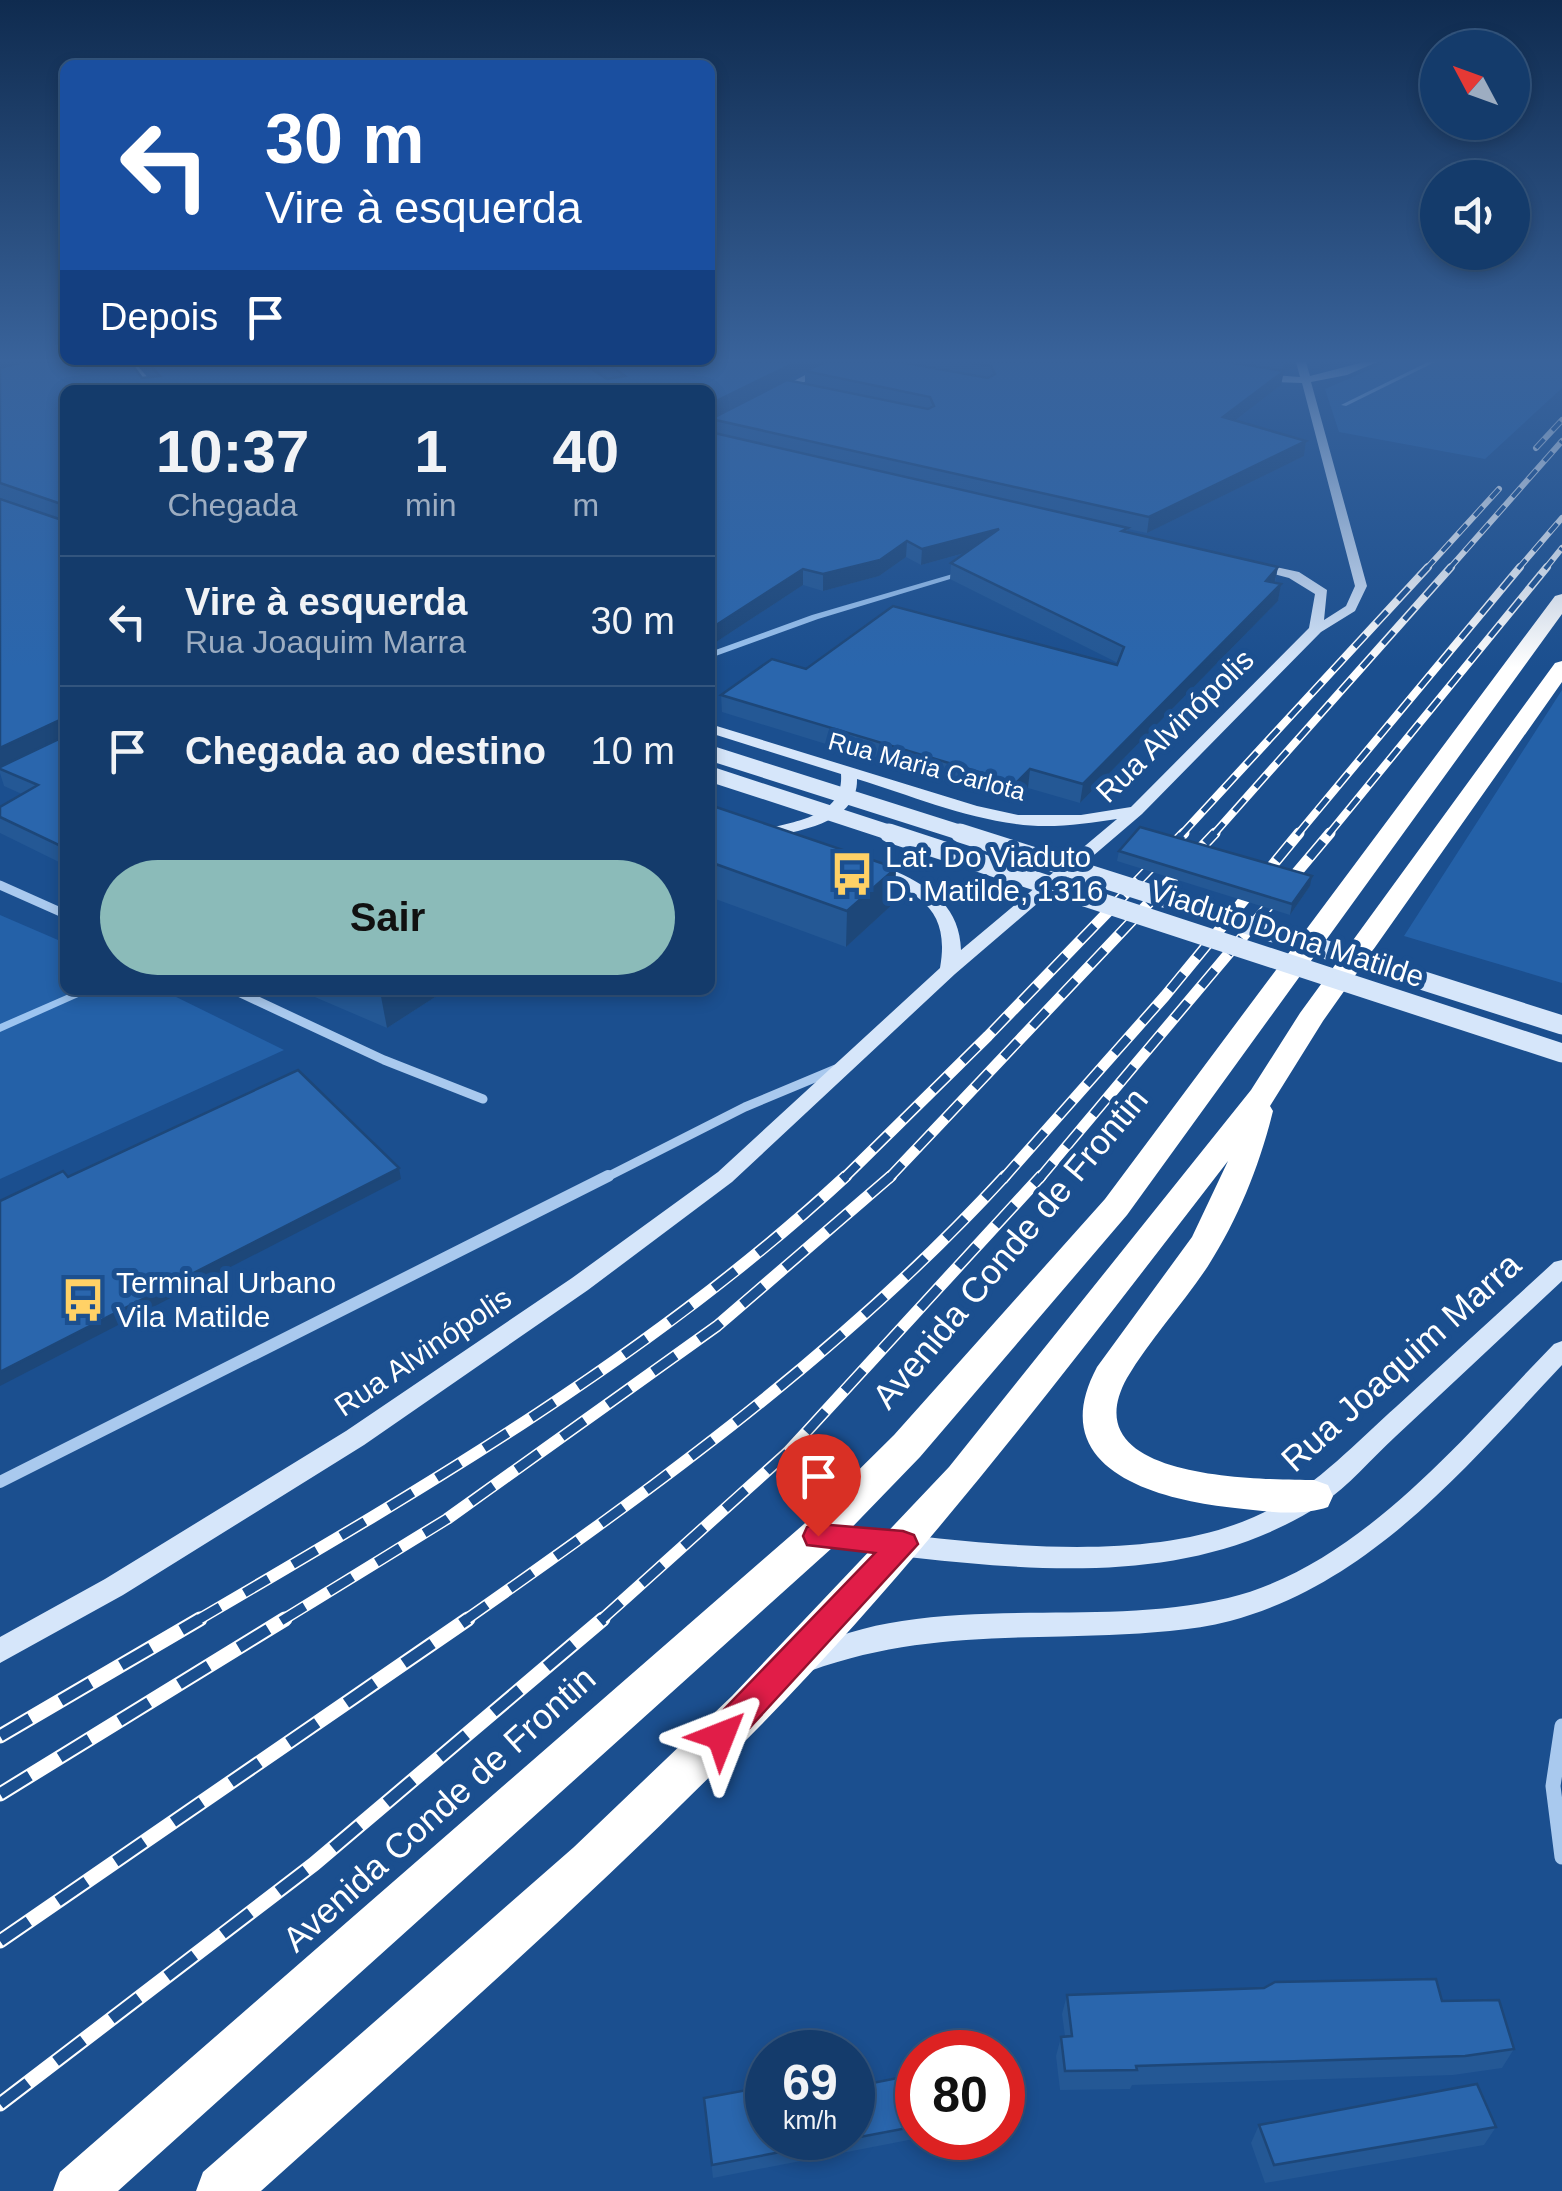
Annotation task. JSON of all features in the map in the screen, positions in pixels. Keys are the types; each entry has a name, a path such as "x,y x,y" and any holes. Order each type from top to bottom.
{"highway":[{"name":"Avenida Conde de Frontin","path":"79,2191 818,1536 907,1446 1116,1207 1562,600"},
{"path":"222,2191 590,1863 786,1670 962,1478 1262,1096 1310,1019 1562,667"},
{"path":"1262,1096 1242,1172 1213,1230 1108,1380 1100,1411 1110,1444 1137,1470 1180,1488 1314,1496"}],"street":[{"name":"Rua Alvinópolis","path":"0,1651 114,1587 355,1438 580,1284 725,1177 949,970 1136,811 1316,630 1345,616 1358,601 1361,586 1327,464"},
{"path":"1241,562 1294,575 1322,594 1316,630"},
{"name":"Rua Maria Carlota","path":"715,730 1018,820 1081,820 1136,811"},
{"name":"Viaduto Dona Matilde","path":"715,755 1562,1025"},
{"path":"812,844 768,828 811,823 837,808 850,790 850,772"},
{"name":"Viaduto Dona Matilde","path":"715,776 1562,1053"},
{"path":"860,862 910,883 944,911 954,939 949,970"},
{"path":"0,885 60,912"},
{"path":"245,995 384,1060 483,1099"},
{"name":"Rua Alvinópolis","path":"0,1482 745,1108 850,1063"},
{"name":"Rua Joaquim Marra","path":"818,1536 1021,1556 1108,1556 1192,1546 1248,1530 1314,1496 1562,1268"},
{"path":"786,1670 868,1638 996,1626 1173,1620 1234,1608 1306,1579 1371,1536 1419,1495 1562,1350"},
{"path":"1562,1726 1553,1786 1562,1857"}],"shaded area":[{"path":"1562,690 1562,983 1404,936"},
{"path":"0,915 60,941 60,995 172,995 284,1050 0,1179"}],"building":[{"path":"0,464 60,464 60,504 0,483"},
{"path":"715,464 850,464 1278,567 1266,581 1281,584 1083,784 1030,769 1016,783 721,695 772,659 806,669 893,606 1117,665 1124,647 951,563 999,529 922,549 907,541 880,560 823,574 803,569 715,626"},
{"path":"913,464 1258,464 1149,517"},
{"path":"0,499 59,519 60,720 0,748"},
{"path":"60,738 60,846 0,817 0,807 38,785 0,767"},
{"path":"715,807 896,868 847,911 715,864"},
{"path":"1140,827 1312,876 1292,904 1119,851"},
{"name":"Terminal Urbano Vila Matilde","path":"298,1070 399,1168 0,1372 0,1201 63,1171 68,1177"},
{"path":"1436,1979 1442,2001 1499,2000 1514,2049 1465,2056 1065,2071 1061,2037 1072,2036 1067,1995 1264,1988 1275,1982"},
{"path":"895,2079 895,2130 875,2134 875,2082"},
{"path":"1477,2084 1496,2127 1274,2165 1259,2125"},
{"path":"745,2090 745,2159 712,2165 704,2098"}],"waterway":[{"path":"715,653 815,617 966,573"},
{"path":"0,1028 76,995"}],"railway":[{"path":"1449,569 1541,464"},
{"path":"1426,569 1499,489"},
{"path":"1518,569 1562,518"},
{"path":"1545,569 1562,548"},
{"path":"1181,835 1428,567"},
{"path":"1213,835 1451,567"},
{"path":"1297,835 1520,567"},
{"path":"1328,835 1547,567"},
{"path":"843,1179 1184,833"},
{"path":"890,1177 1215,833"},
{"path":"1003,1179 1165,996 1299,833"},
{"path":"1039,1179 1330,833"},
{"path":"196,1621 450,1469 615,1361 772,1241 846,1176"},
{"path":"464,1621 747,1413 881,1300 1005,1176"},
{"path":"600,1621 788,1452 1041,1176"},
{"path":"281,1621 447,1519 717,1326 890,1177"},
{"path":"0,1736 200,1619"},
{"path":"0,1794 285,1619"},
{"path":"0,1941 468,1619"},
{"path":"0,2104 314,1864 603,1619"}],"place":[{"name":"Lat. Do Viaduto D. Matilde, 1316","path":"852,874"},
{"name":"Terminal Urbano Vila Matilde","path":"83,1300"}],"route":[{"path":"721,1736 903,1544 818,1536"}]}
